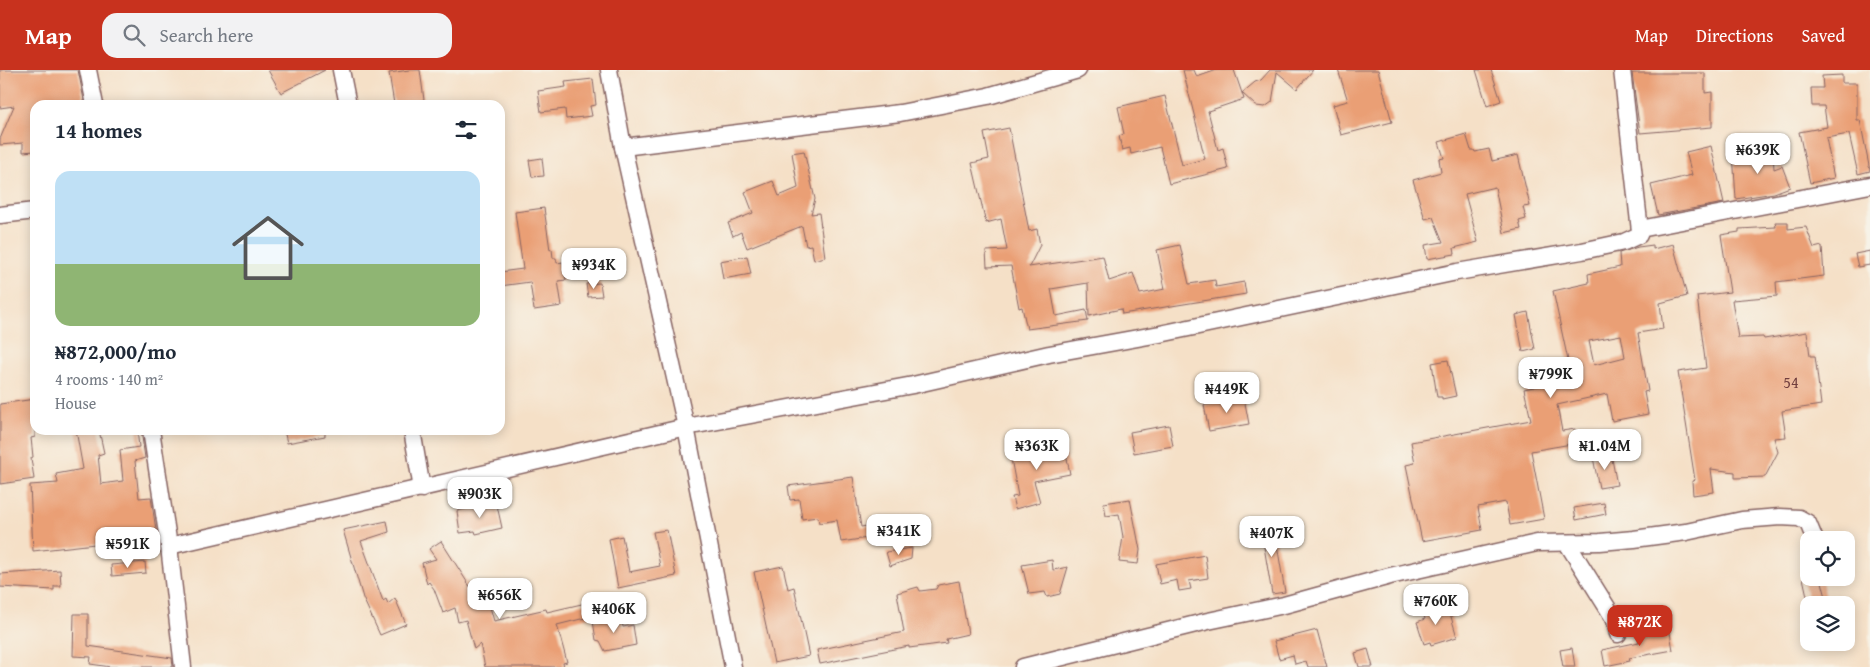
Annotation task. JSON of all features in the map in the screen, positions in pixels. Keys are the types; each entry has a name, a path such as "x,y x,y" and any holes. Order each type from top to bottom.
{"street":[{"path":"88,70 94,100"},
{"path":"341,70 347,100"},
{"path":"609,70 623,147 686,427 733,667"},
{"path":"623,147 900,113 988,96 1078,70"},
{"path":"169,546 686,427 913,385 1049,354 1160,334 1457,272 1582,252 1624,242 1639,235 1640,229 1622,70"},
{"path":"1640,229 1870,185"},
{"path":"0,215 30,212"},
{"path":"152,435 169,546 184,667"},
{"path":"413,435 422,489"},
{"path":"1023,667 1208,621 1284,605 1390,576 1537,543 1634,539 1686,532 1742,520 1780,517 1799,518 1808,523 1811,531"},
{"path":"1567,543 1615,620 1618,634"}],"building":[{"path":"0,70 78,70 84,100 30,100 30,151 23,152 23,143 0,145 0,139 14,106 0,108"},
{"path":"268,70 325,70 281,93"},
{"path":"420,70 424,100 393,100 389,73"},
{"path":"1183,70 1194,70 1197,77 1217,70 1234,70 1244,99 1208,111 1218,150 1223,148 1228,169 1169,184 1160,147 1131,154 1130,148 1122,150 1119,136 1124,134 1118,107 1165,96 1182,165 1205,159"},
{"path":"1270,70 1313,70 1297,89 1277,72 1272,102 1265,107 1256,106 1242,93 1255,82 1261,80"},
{"path":"1338,70 1378,70 1392,122 1341,135 1333,105 1348,101"},
{"path":"1476,70 1491,70 1501,101 1487,106"},
{"path":"1632,73 1705,73 1705,93 1712,92 1712,127 1640,133"},
{"path":"1842,75 1842,83 1857,83 1857,120 1860,120 1870,171 1858,174 1849,134 1826,138 1834,178 1810,183 1799,132 1827,127 1824,106 1812,106 1811,88 1823,88 1822,76"},
{"path":"593,79 596,105 590,106 592,116 566,119 565,109 541,112 538,91 566,87 565,82"},
{"path":"1009,128 1029,231 1037,229 1040,245 1029,267 1103,256 1109,281 1133,273 1140,294 1165,289 1157,250 1180,245 1189,284 1215,280 1216,287 1244,282 1246,294 1122,314 1121,309 1089,316 1088,283 1051,289 1056,316 1086,310 1088,321 1027,329 1022,307 1019,308 1011,266 987,267 986,251 1007,250 1001,219 986,223 972,163 989,159 984,133"},
{"path":"1466,134 1471,150 1475,152 1489,149 1492,161 1518,155 1530,206 1523,207 1526,219 1519,221 1521,229 1504,233 1495,187 1465,194 1478,242 1454,248 1455,254 1427,259 1425,245 1443,242 1433,217 1425,219 1413,180 1441,172 1439,159 1444,158 1439,142"},
{"path":"1711,146 1724,203 1658,215 1651,185 1692,175 1686,152"},
{"path":"804,151 815,199 811,214 819,213 825,257 814,260 811,245 806,246 802,226 747,248 741,232 733,236 728,223 753,213 745,192 773,181 779,196 798,188 792,153"},
{"path":"1773,152 1774,169 1782,166 1790,187 1774,193 1736,199 1733,153"},
{"path":"542,158 544,176 532,177 529,160"},
{"path":"544,208 550,250 552,249 553,258 556,258 557,263 563,262 566,280 558,281 562,306 534,310 530,282 505,285 505,271 523,269 515,212"},
{"path":"1775,222 1788,222 1788,229 1806,227 1814,248 1822,246 1824,276 1776,282 1777,296 1732,300 1738,338 1763,337 1764,339 1807,332 1810,356 1815,356 1821,405 1782,411 1786,437 1774,438 1778,452 1765,477 1735,478 1735,472 1711,469 1714,492 1693,495 1692,481 1695,480 1678,372 1706,368 1697,296 1730,292 1721,235 1739,232 1739,229 1776,227"},
{"path":"1673,244 1687,296 1660,303 1663,329 1638,333 1648,391 1644,392 1648,414 1612,421 1607,394 1557,405 1562,431 1575,429 1577,443 1531,451 1544,519 1510,525 1506,502 1478,507 1482,530 1422,541 1406,465 1415,463 1411,442 1531,420 1524,389 1572,379 1553,291 1589,283 1588,274 1620,267 1619,253 1653,245 1653,249","holes":["1621,335 1625,357 1594,365 1589,341"]},
{"path":"1870,251 1870,265 1858,267 1855,254"},
{"path":"747,256 751,274 723,279 720,261"},
{"path":"600,283 602,296 588,297 586,284"},
{"path":"1528,312 1535,349 1523,352 1516,315"},
{"path":"1448,360 1456,396 1442,399 1442,397 1437,397 1432,363"},
{"path":"1244,398 1249,424 1209,431 1204,405"},
{"path":"30,400 30,435 35,435 35,437 31,438 34,479 0,484 0,404"},
{"path":"1169,425 1173,446 1134,453 1130,432"},
{"path":"77,435 100,435 104,453 98,455 101,484 123,481 120,450 139,447 138,435 142,435 145,458 135,461 139,498 151,497 157,537 33,551 30,485 58,483 56,474 83,469"},
{"path":"285,435 325,435 325,436 287,443"},
{"path":"1064,443 1070,474 1034,481 1040,502 1015,509 1012,497 1018,496 1010,453"},
{"path":"1611,454 1617,485 1599,488 1593,457"},
{"path":"853,477 861,527 872,525 874,537 841,542 837,520 819,523 818,517 802,519 799,499 790,500 788,486"},
{"path":"1130,499 1140,550 1138,564 1119,562 1123,537 1119,514 1106,516 1104,503"},
{"path":"496,501 502,528 476,534 475,531 460,533 457,511"},
{"path":"1604,503 1606,514 1576,520 1574,508"},
{"path":"387,521 389,532 361,541 383,601 386,599 388,604 395,598 406,624 380,635 363,598 343,530"},
{"path":"1273,521 1285,592 1272,594 1260,523"},
{"path":"667,530 676,576 618,588 609,539 622,536 629,572 660,566 653,532"},
{"path":"441,541 476,596 486,593 494,621 546,609 547,612 586,603 589,617 557,625 567,662 563,663 564,667 485,667 480,644 474,649 466,620 458,622 455,608 443,613 434,589 429,582 427,584 422,563 436,559 429,549"},
{"path":"912,548 911,559 890,566 886,552"},
{"path":"1205,555 1208,578 1189,581 1191,589 1179,591 1177,580 1160,584 1156,564"},
{"path":"1052,560 1053,570 1068,567 1060,594 1047,597 1045,592 1029,594 1022,565"},
{"path":"145,562 146,573 112,576 111,565"},
{"path":"783,566 788,589 794,587 809,656 774,663 754,572"},
{"path":"60,570 61,586 54,586 54,590 0,587 0,574"},
{"path":"959,581 968,634 946,639 947,643 909,648 909,646 820,664 817,650 904,632 897,593 918,587 920,591 936,589 938,585"},
{"path":"1805,586 1823,586 1826,596 1807,596"},
{"path":"1437,604 1440,613 1449,610 1457,637 1431,645 1430,642 1424,644 1417,622 1425,619 1422,608"},
{"path":"74,614 88,614 88,646 172,658 173,667 111,667 90,664 91,657 73,656"},
{"path":"621,616 623,627 633,625 636,645 605,651 600,641 596,640 593,621"},
{"path":"1669,627 1673,650 1629,658 1630,661 1605,666 1602,650 1639,642 1637,633"},
{"path":"1317,630 1327,667 1308,667 1306,661 1295,664 1293,655 1279,659 1274,641"},
{"path":"1572,648 1575,667 1563,667 1560,650"},
{"path":"1368,649 1373,667 1359,667 1355,653"}]}
